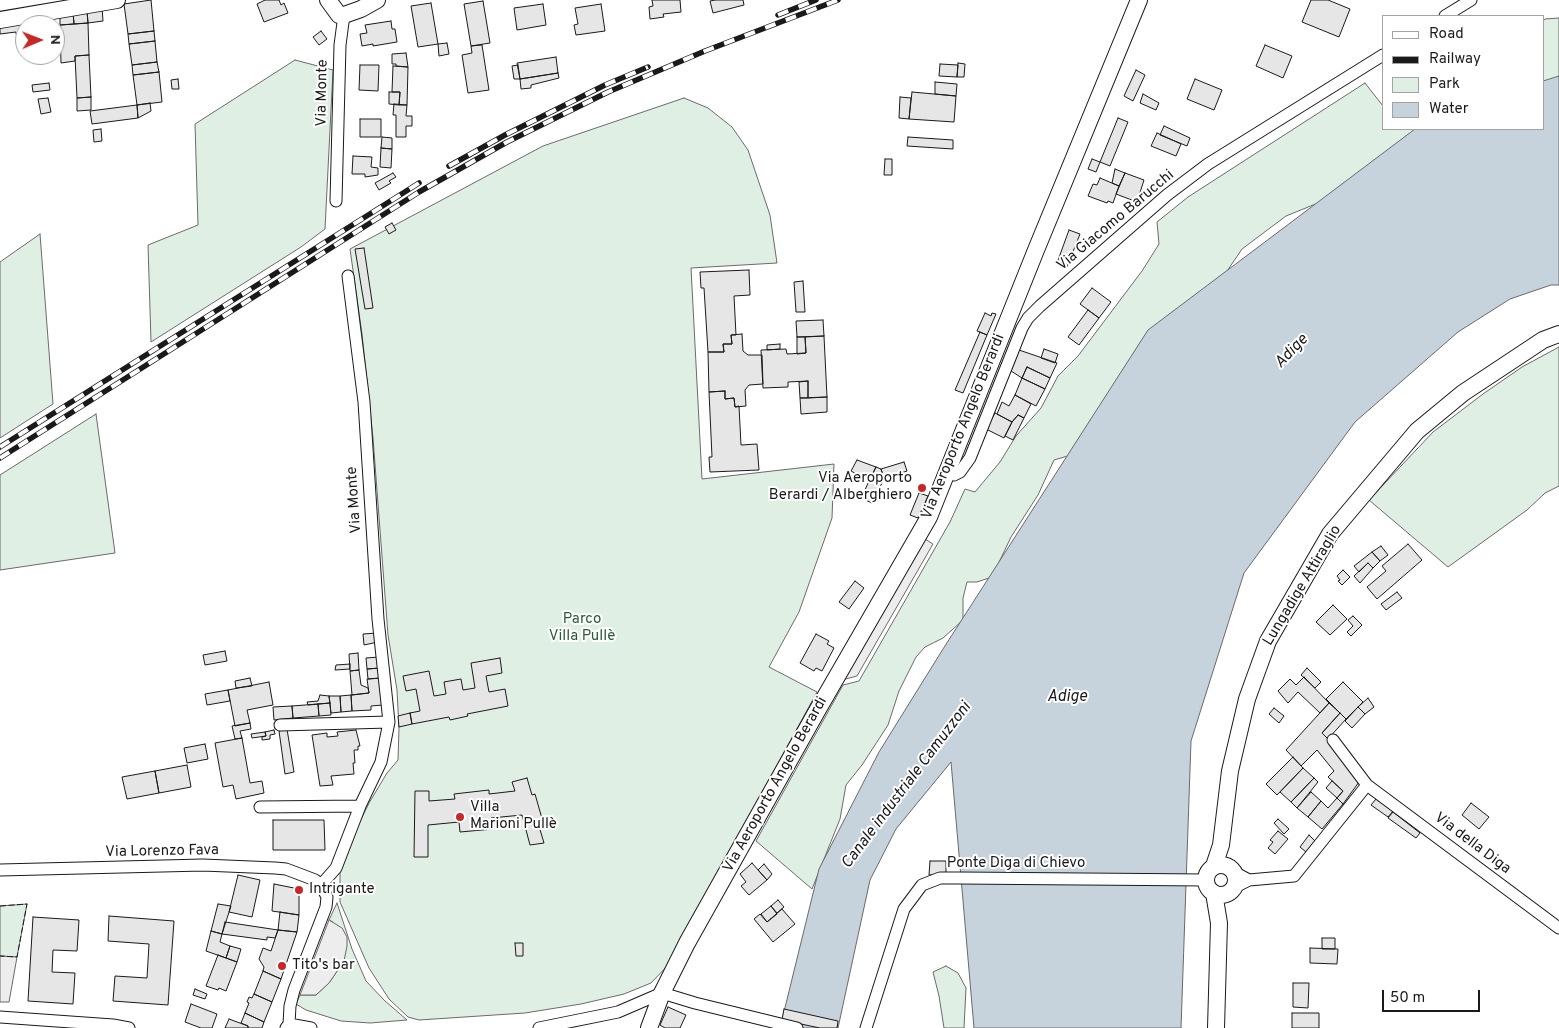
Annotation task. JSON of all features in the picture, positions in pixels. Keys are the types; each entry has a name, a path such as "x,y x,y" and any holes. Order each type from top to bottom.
{"street":[{"path":"328,0 341,15 354,12 377,0"},
{"name":"Via Aeroporto Angelo Berardi","path":"649,1028 662,993 687,943 817,711 929,517 1139,0"},
{"path":"1447,15 1471,0"},
{"path":"0,20 108,1"},
{"name":"Via Monte","path":"336,201 341,15"},
{"name":"Via Giacomo Barucchi","path":"946,473 954,475 960,472 970,458 1022,328 1028,318 1040,306 1167,194 1208,164 1382,56"},
{"name":"Via Monte","path":"321,885 336,868 360,806 382,762 388,722 378,619 364,402 348,276"},
{"name":"Lungadige Attiraglio","path":"1216,1028 1222,880 1221,845 1230,771 1247,699 1268,640 1330,534 1417,431 1463,392 1543,340 1559,334"},
{"path":"280,725 388,722"},
{"name":"Via della Diga","path":"1332,740 1367,785 1559,928"},
{"path":"1222,880 1294,876 1367,785"},
{"path":"260,807 360,806"},
{"name":"Via Lorenzo Fava","path":"0,870 202,865 275,868 304,876 321,885"},
{"name":"Ponte Diga di Chievo","path":"866,1028 904,909 922,885 940,878 1222,880"},
{"path":"311,1028 287,1026 294,990 326,907 327,897 321,885"},
{"path":"539,1028 618,1012 662,993 797,1028"},
{"path":"0,1017 83,1026 112,1025 129,1028"}],"green space":[{"path":"1559,18 1559,78 1544,84 1544,20"},
{"path":"295,60 333,70 325,229 301,247 151,342 148,245 198,225 195,124"},
{"path":"1365,83 1382,105 1382,130 1439,130 1350,190 1286,216 1242,249 1221,280 1078,453 1054,460 1038,495 1011,537 992,577 977,582 967,582 963,598 963,620 943,638 925,647 916,657 899,691 888,725 862,765 846,785 840,819 812,889 756,841 843,685 859,681 950,522 965,489 975,492 1000,462 1016,436 1041,408 1058,376 1078,356 1142,271 1159,244 1157,222 1188,197"},
{"name":"Parco Villa Pullè","path":"684,98 708,108 732,127 748,150 770,215 777,263 691,268 702,479 834,464 832,518 799,612 769,667 817,692 673,960 651,983 624,994 581,1004 525,1013 419,1020 408,1017 389,999 369,968 340,902 340,867 369,803 387,773 398,760 399,728 397,690 388,635 373,438 362,334 350,249 543,146"},
{"path":"40,234 53,404 0,438 0,262"},
{"path":"1559,347 1559,486 1545,493 1527,510 1448,567 1369,500 1433,432 1522,367"},
{"path":"96,414 115,553 0,570 0,475"},
{"path":"337,903 352,949 366,981 407,1020 370,1023 341,1021 306,1010 296,1004 300,995 316,995 329,983 344,961 333,922 329,920"},
{"path":"27,904 17,957 0,956 0,906"},
{"path":"946,966 958,973 966,988 964,1028 944,1028 933,972"}],"shaded area":[{"path":"925,539 933,544 857,676 842,680"},
{"path":"329,920 342,928 347,937 344,961 329,983 316,995 300,995"},
{"path":"0,956 17,957 9,1002 0,1002"}],"water":[{"name":"Adige","path":"1559,76 1559,285 1551,285 1510,299 1458,332 1355,422 1244,573 1191,741 1181,1028 974,1028 951,762 896,829 870,880 838,1028 780,1028 819,869 879,752 1148,330 1414,130 1544,130 1544,81"}],"building":[{"path":"151,0 154,31 128,34 124,4"},
{"path":"265,0 279,0 281,5 284,3 288,13 264,22 257,4"},
{"path":"652,0 680,0 681,12 663,14 664,17 650,19 649,7 653,6"},
{"path":"743,0 744,5 713,13 710,1"},
{"path":"1311,0 1328,0 1350,9 1339,37 1302,22"},
{"path":"483,1 490,43 471,46 464,4"},
{"path":"431,3 438,44 418,47 411,6"},
{"path":"543,4 546,25 517,30 514,8"},
{"path":"601,4 605,31 576,35 574,25 578,24 575,8"},
{"path":"102,7 103,21 88,23 87,11"},
{"path":"87,11 88,23 74,24 73,12"},
{"path":"73,12 74,24 65,25 65,15 60,15"},
{"path":"391,21 392,29 395,29 397,42 362,46 360,34 367,33 365,25"},
{"path":"15,22 15,32 0,34 0,24"},
{"path":"88,23 89,55 75,56 75,61 65,62 65,25"},
{"path":"154,31 155,41 129,44 128,34"},
{"path":"321,31 327,39 319,45 313,37"},
{"path":"155,41 157,62 132,65 129,44"},
{"path":"447,43 449,54 439,56 438,44"},
{"path":"482,45 489,90 468,93 462,55 472,53 471,46"},
{"path":"1265,45 1292,56 1283,78 1256,66"},
{"path":"406,53 408,67 392,64 392,54"},
{"path":"89,55 91,97 77,98 75,56"},
{"path":"556,57 558,73 520,79 517,63"},
{"path":"157,62 159,72 133,75 132,65"},
{"path":"958,63 965,64 964,77 957,77"},
{"path":"940,64 958,65 957,77 939,76"},
{"path":"360,65 379,65 378,91 359,90"},
{"path":"518,65 520,79 514,79 512,66"},
{"path":"393,66 408,67 407,105 399,105 400,92 392,92"},
{"path":"1136,70 1145,75 1133,101 1124,96"},
{"path":"159,72 162,102 137,105 133,75"},
{"path":"558,73 559,78 531,85 531,88 521,89 520,79"},
{"path":"178,79 179,89 172,89 171,80"},
{"path":"1195,79 1222,90 1214,110 1187,99"},
{"path":"935,82 957,84 956,96 935,94"},
{"path":"49,83 50,90 33,92 32,85"},
{"path":"389,92 400,92 399,105 389,104"},
{"path":"912,92 956,96 954,122 909,119"},
{"path":"1143,94 1159,103 1156,110 1140,103"},
{"path":"91,97 91,110 77,111 77,98"},
{"path":"900,97 911,98 909,119 899,118"},
{"path":"48,98 51,112 41,114 38,99"},
{"path":"150,103 151,111 138,118 137,105"},
{"path":"394,104 407,105 406,116 412,116 412,126 406,126 406,137 396,137 396,115 393,115"},
{"path":"137,105 138,118 92,124 90,111"},
{"path":"1118,118 1128,122 1110,166 1100,162"},
{"path":"360,119 381,119 381,137 360,137"},
{"path":"1164,126 1190,138 1187,146 1160,135"},
{"path":"101,129 102,141 94,142 93,130"},
{"path":"1157,133 1181,144 1176,156 1151,146"},
{"path":"382,137 392,138 392,149 381,148"},
{"path":"908,137 953,140 953,149 907,146"},
{"path":"381,148 392,149 391,168 380,167"},
{"path":"353,156 372,157 371,167 378,168 378,175 365,177 365,174 352,174"},
{"path":"885,159 892,159 892,175 884,175"},
{"path":"1092,159 1100,162 1096,172 1088,169"},
{"path":"1115,169 1125,173 1119,186 1112,183"},
{"path":"393,173 396,177 389,181 391,183 379,190 375,183"},
{"path":"1125,173 1144,180 1137,202 1116,194"},
{"path":"1100,178 1119,186 1113,203 1108,201 1107,203 1088,196 1093,184 1097,185"},
{"path":"392,223 396,230 389,234 385,227"},
{"path":"1069,230 1080,234 1067,267 1057,263"},
{"path":"364,248 373,308 365,309 355,249"},
{"path":"749,270 750,295 734,296 736,335 731,335 732,344 723,344 724,352 708,352 704,288 701,288 700,272"},
{"path":"803,281 805,312 796,312 794,282"},
{"path":"1092,288 1111,302 1099,318 1080,304"},
{"path":"1088,310 1099,318 1079,345 1068,337"},
{"path":"985,313 991,316 992,313 996,314 987,335 977,331"},
{"path":"823,320 824,336 797,337 796,321"},
{"path":"980,332 987,335 963,393 955,390"},
{"path":"742,334 743,351 748,355 762,355 763,384 749,385 745,390 746,406 735,407 734,398 725,399 725,391 709,392 708,352 724,352 723,344 732,344 731,335"},
{"path":"824,336 827,397 808,398 808,381 788,382 788,387 763,388 761,350 786,349 787,354 806,353 805,337"},
{"path":"797,337 805,337 806,353 797,354"},
{"path":"780,344 780,349 767,350 767,345"},
{"path":"1044,349 1058,354 1055,363 1041,358"},
{"path":"1019,350 1057,363 1050,378 1027,367 1022,378 1011,371"},
{"path":"1027,367 1050,378 1045,389 1022,378"},
{"path":"1022,378 1045,389 1036,406 1015,395"},
{"path":"808,381 808,398 800,398 799,382"},
{"path":"725,391 725,399 734,398 735,407 739,406 741,445 757,444 759,470 710,472 709,457 712,457 709,392"},
{"path":"1015,395 1031,404 1024,418 1018,415 1012,422 997,414 1002,402 1009,406"},
{"path":"827,397 827,412 801,414 800,398"},
{"path":"995,413 1012,422 1004,438 986,429"},
{"path":"1018,415 1024,418 1013,440 1005,436"},
{"path":"857,460 876,467 872,475 874,480 882,483 875,497 864,492 869,481 851,471"},
{"path":"904,462 907,471 884,479 881,469"},
{"path":"876,467 881,469 884,479 882,483 874,480 872,475"},
{"path":"864,492 875,497 872,503 861,498"},
{"path":"919,493 928,496 918,518 910,515"},
{"path":"1408,544 1422,560 1377,599 1367,587 1386,571 1382,566"},
{"path":"1381,546 1388,555 1380,561 1372,552"},
{"path":"1372,552 1380,561 1373,568 1368,563 1359,572 1354,566"},
{"path":"1368,563 1373,568 1360,583 1354,576"},
{"path":"1343,570 1350,577 1342,585 1338,581 1340,580 1337,576"},
{"path":"855,581 864,588 849,609 839,602"},
{"path":"1397,592 1402,598 1386,610 1381,604"},
{"path":"1333,605 1347,619 1330,635 1316,622"},
{"path":"1353,616 1362,625 1351,636 1347,632 1353,626 1348,620"},
{"path":"377,633 378,642 364,645 363,634"},
{"path":"816,634 829,641 827,644 834,648 822,671 816,668 814,671 800,663"},
{"path":"225,651 227,661 205,665 203,655"},
{"path":"358,653 359,670 350,671 349,654"},
{"path":"379,657 380,668 367,669 366,658"},
{"path":"500,658 502,673 486,676 489,692 505,689 508,706 467,714 468,716 450,720 449,717 412,724 410,713 420,711 416,689 406,691 403,676 429,671 434,696 446,694 444,682 461,679 463,690 475,688 471,663"},
{"path":"350,664 350,669 335,670 336,665"},
{"path":"380,668 381,678 368,679 367,669"},
{"path":"1307,668 1321,682 1315,688 1301,675"},
{"path":"359,670 361,685 368,688 369,693 352,695 350,671"},
{"path":"1304,677 1329,703 1320,713 1298,692 1288,703 1278,691 1290,679 1296,685"},
{"path":"250,678 252,686 236,688 235,681"},
{"path":"381,678 383,705 371,706 371,710 352,711 351,695 369,693 367,679"},
{"path":"269,682 273,705 247,710 250,723 235,726 228,690"},
{"path":"1343,682 1363,702 1346,719 1326,699"},
{"path":"228,690 230,701 207,705 205,694"},
{"path":"320,695 329,696 330,703 308,705 307,702 318,701"},
{"path":"351,695 352,711 341,712 340,696"},
{"path":"329,696 340,696 341,712 331,713"},
{"path":"1368,698 1374,707 1365,714 1358,707"},
{"path":"330,703 331,715 319,716 318,704"},
{"path":"1329,703 1340,713 1322,733 1359,782 1343,804 1337,798 1343,791 1328,777 1334,771 1317,750 1301,766 1286,750"},
{"path":"318,704 319,716 293,718 292,706"},
{"path":"292,706 293,718 274,720 273,707"},
{"path":"1358,707 1365,714 1352,728 1345,721"},
{"path":"1274,708 1284,716 1279,723 1269,714"},
{"path":"410,713 412,724 399,727 398,716"},
{"path":"1340,713 1346,719 1328,739 1322,733"},
{"path":"250,723 251,729 240,731 242,738 235,739 232,726"},
{"path":"287,729 294,772 285,774 279,731"},
{"path":"274,730 275,734 270,735 270,739 262,740 262,737 266,736 265,732"},
{"path":"356,730 360,746 358,746 358,750 354,750 354,774 331,776 333,785 320,786 312,735 327,733 327,737 338,736 337,732"},
{"path":"265,732 266,736 252,738 251,734"},
{"path":"242,738 250,783 262,781 264,793 236,799 233,785 223,787 215,743"},
{"path":"205,744 208,759 187,763 184,748"},
{"path":"1293,757 1303,768 1277,795 1266,784"},
{"path":"187,765 191,787 159,793 155,771"},
{"path":"1303,768 1314,778 1291,802 1280,792"},
{"path":"155,771 159,793 127,799 122,777"},
{"name":"Villa Marioni Pullè","path":"527,778 532,795 535,794 543,822 538,823 544,843 530,845 522,815 491,818 493,829 460,832 459,822 428,825 428,857 414,857 415,791 429,791 429,801 455,799 454,794 489,790 489,794 515,791 512,782"},
{"path":"1314,778 1318,782 1297,808 1291,802"},
{"path":"1332,781 1343,791 1337,798 1326,788"},
{"path":"1311,792 1321,801 1308,817 1297,808"},
{"path":"1337,798 1343,804 1322,829 1308,817 1321,801 1328,808"},
{"path":"1376,799 1393,811 1388,817 1371,805"},
{"path":"1471,803 1489,817 1479,829 1462,815"},
{"path":"1393,812 1420,833 1416,838 1388,818"},
{"path":"1278,819 1289,829 1284,834 1274,823"},
{"path":"273,820 324,820 325,850 273,850"},
{"path":"1278,831 1288,839 1275,854 1268,848 1273,842 1270,840"},
{"path":"1309,835 1315,841 1306,852 1300,847"},
{"path":"930,861 946,861 946,875 929,875"},
{"path":"752,863 767,880 749,895 741,886 746,882 740,874"},
{"path":"764,864 772,874 767,880 758,870"},
{"path":"238,875 260,880 252,917 229,912"},
{"path":"274,884 299,889 299,915 272,911"},
{"path":"778,900 784,907 777,913 771,906"},
{"path":"218,904 231,906 222,934 211,931"},
{"path":"771,906 777,914 767,922 761,914"},
{"path":"782,909 795,924 773,942 754,919 760,914 767,922"},
{"path":"280,912 299,915 297,932 278,930"},
{"path":"109,916 174,921 168,1005 113,1001 115,976 147,978 149,944 108,941"},
{"path":"33,917 79,920 77,951 53,950 52,972 75,973 73,1004 28,1001"},
{"path":"225,922 278,930 275,938 267,937 267,940 222,934"},
{"path":"278,930 297,932 281,979 263,971 264,967 259,959 263,948 271,951"},
{"path":"211,931 222,934 220,942 230,946 226,958 206,951"},
{"path":"1322,938 1335,938 1335,949 1322,949"},
{"path":"515,943 523,943 523,956 516,956"},
{"path":"230,946 241,949 237,962 226,958"},
{"path":"1310,948 1338,949 1337,964 1310,963"},
{"path":"218,955 237,962 226,991 206,986"},
{"path":"263,971 281,979 272,1002 254,994"},
{"path":"1293,983 1309,983 1308,1008 1293,1007"},
{"path":"195,989 207,994 205,999 193,995"},
{"path":"254,994 272,1002 264,1022 245,1013 249,997 252,998"},
{"path":"191,1004 217,1014 212,1028 201,1028 185,1022"},
{"path":"668,1007 686,1015 680,1028 665,1028 660,1025"},
{"path":"784,1009 838,1021 837,1028 820,1028 782,1020"},
{"path":"245,1013 264,1022 262,1028 248,1028 248,1026 241,1023"},
{"path":"1292,1013 1319,1013 1319,1028 1292,1028"},
{"path":"229,1019 248,1026 248,1028 225,1028"}],"railway":[{"path":"778,15 816,0"},
{"path":"0,458 419,192 507,142 608,92 705,51 838,0"},
{"path":"449,166 505,135 605,85 648,67"},
{"path":"0,447 419,183"}],"fence":[{"path":"0,906 27,904 17,957 0,956"}],"place":[{"name":"Via Aeroporto Berardi / Alberghiero","path":"922,488"},
{"name":"Villa Marioni Pullè","path":"460,817"},
{"name":"Intrigante","path":"299,890"},
{"name":"Tito's bar","path":"282,966"}],"water label":[{"name":"Canale industriale Camuzzoni","path":"907,786"}]}
